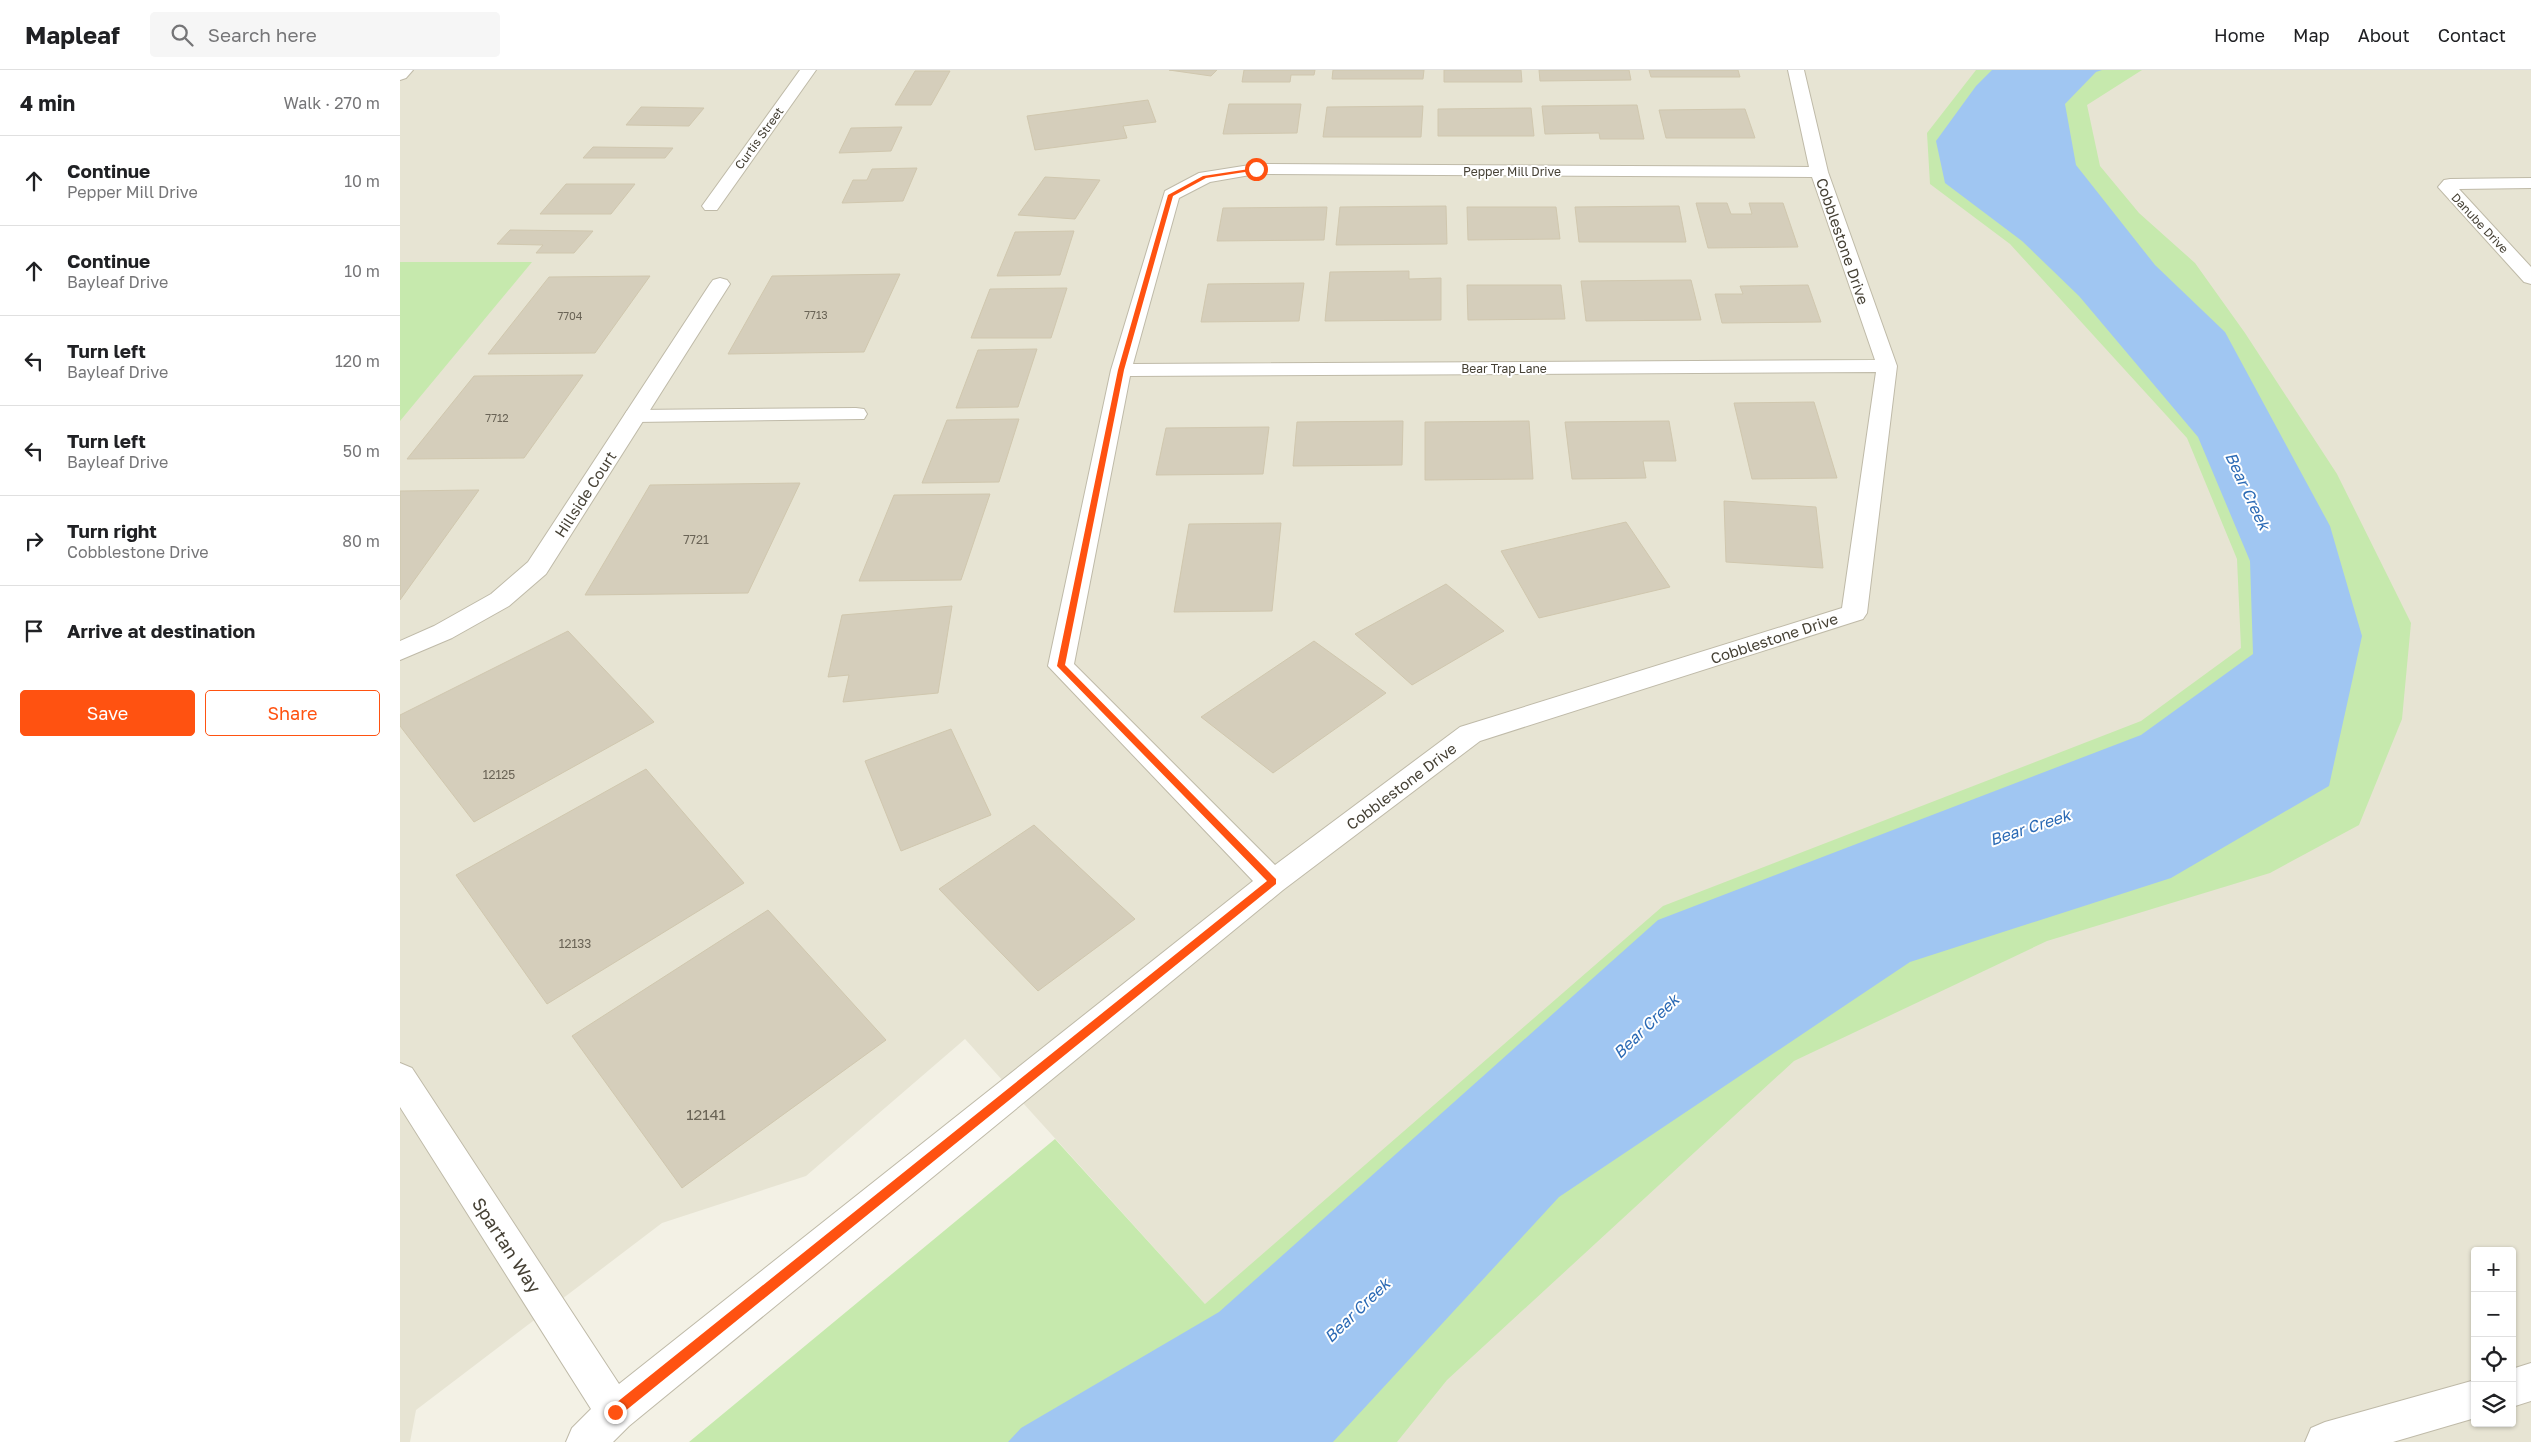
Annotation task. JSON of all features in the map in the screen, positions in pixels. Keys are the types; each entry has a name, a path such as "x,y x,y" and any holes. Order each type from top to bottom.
{"street":[{"path":"400,75 405,70"},
{"name":"Curtis Street","path":"711,206 808,70"},
{"name":"Cobblestone Drive","path":"586,1442 615,1412 1273,882 1470,734 1854,613 1887,366 1819,172 1796,70"},
{"name":"Pepper Mill Drive","path":"1273,882 1061,666 1121,370 1170,195 1205,177 1256,169 1819,172"},
{"name":"Danube Drive","path":"2531,183 2450,184 2447,187 2531,278"},
{"name":"Hillside Court","path":"400,651 443,632 500,600 537,568 720,284"},
{"name":"Bear Trap Lane","path":"1121,370 1887,366"},
{"path":"635,416 856,414"},
{"name":"Spartan Way","path":"400,1078 615,1412"},
{"path":"2516,1387 2531,1382"},
{"path":"2325,1442 2471,1400"}],"shaded area":[{"path":"400,70 2531,70 2531,1442 1295,1442 1205,1304 965,1039 806,1176 662,1223 416,1410 410,1442 400,1442"}],"green space":[{"path":"1976,70 2142,70 2087,105 2100,166 2139,213 2195,263 2245,333 2337,474 2411,623 2402,719 2359,825 2270,873 2047,941 1794,1061 1447,1380 1397,1442 689,1442 1055,1139 1205,1304 1663,906 2141,721 2241,648 2237,559 2187,438 2010,244 1930,184 1927,133"},
{"path":"400,262 532,262 400,421"}],"water":[{"name":"Bear Creek","path":"1992,70 2102,70 2096,72 2065,104 2076,165 2155,265 2225,332 2330,526 2362,636 2329,786 2171,878 1910,962 1559,1197 1333,1442 1008,1442 1021,1428 1219,1312 1658,920 2141,735 2253,654 2250,561 2198,437 2079,296 2022,241 1945,183 1936,141 1976,86"}],"building":[{"path":"1169,70 1217,70 1211,76"},
{"path":"1244,70 1315,70 1314,75 1291,75 1290,82 1242,82"},
{"path":"1333,70 1424,70 1423,79 1332,79"},
{"path":"1444,70 1521,70 1522,82 1444,82"},
{"path":"1539,70 1629,70 1631,80 1540,81"},
{"path":"1649,70 1738,70 1740,77 1651,77"},
{"path":"915,71 950,71 931,105 895,105"},
{"path":"1148,100 1156,122 1123,126 1127,138 1035,150 1027,116"},
{"path":"1229,104 1301,104 1297,133 1223,134"},
{"path":"1637,105 1644,139 1600,139 1599,133 1545,134 1542,106"},
{"path":"1423,106 1421,137 1323,137 1327,107"},
{"path":"641,107 704,108 689,126 626,125"},
{"path":"1531,108 1534,136 1438,136 1438,109"},
{"path":"1745,109 1755,138 1666,138 1659,110"},
{"path":"902,127 891,151 839,153 851,128"},
{"path":"593,147 673,148 665,158 583,158"},
{"path":"917,168 903,201 842,203 853,180 867,180 872,169"},
{"path":"1045,177 1100,180 1075,219 1018,215"},
{"path":"566,184 635,184 611,214 540,214"},
{"path":"1696,203 1727,203 1731,214 1752,214 1749,203 1783,203 1798,247 1708,248"},
{"path":"1446,206 1447,244 1336,245 1340,207"},
{"path":"1679,206 1686,242 1579,242 1575,207"},
{"path":"1327,207 1324,240 1217,241 1223,208"},
{"path":"1467,207 1556,207 1560,239 1468,240"},
{"path":"510,230 593,231 574,253 536,253 543,245 497,244"},
{"path":"1074,231 1060,275 997,276 1015,232"},
{"path":"1409,271 1409,279 1441,278 1441,320 1325,321 1330,272"},
{"path":"900,274 864,352 728,354 772,276"},
{"path":"650,276 595,353 488,354 549,277"},
{"path":"1691,280 1701,320 1586,321 1581,281"},
{"path":"1304,283 1299,321 1201,322 1208,284"},
{"path":"1467,285 1561,285 1565,319 1468,320"},
{"path":"1808,285 1821,322 1722,323 1715,294 1743,294 1740,286"},
{"path":"1067,288 1051,338 971,338 990,289"},
{"path":"1037,349 1018,407 956,408 978,350"},
{"path":"583,375 524,458 407,459 474,376"},
{"path":"1814,402 1837,478 1752,479 1734,403"},
{"path":"1019,419 999,482 922,483 947,420"},
{"path":"1403,421 1402,465 1293,466 1297,422"},
{"path":"1529,421 1533,479 1425,480 1425,422"},
{"path":"1669,421 1676,461 1643,461 1646,478 1572,479 1565,422"},
{"path":"1269,427 1263,474 1156,475 1166,428"},
{"path":"800,483 748,593 585,595 650,485"},
{"path":"479,490 400,600 400,491"},
{"path":"990,494 961,580 859,581 894,495"},
{"path":"1724,501 1816,507 1823,568 1726,562"},
{"path":"1626,522 1670,587 1539,618 1501,551"},
{"path":"1281,523 1272,611 1174,612 1189,524"},
{"path":"1446,584 1504,631 1412,685 1355,634"},
{"path":"952,606 938,693 843,702 849,675 828,677 842,615"},
{"path":"568,631 654,722 474,822 400,726 400,715"},
{"path":"1314,641 1386,693 1273,773 1201,717"},
{"path":"951,729 991,815 901,851 865,761"},
{"path":"646,769 744,883 547,1004 456,875"},
{"path":"1034,825 1135,919 1038,991 939,889"},
{"path":"768,910 886,1040 682,1188 572,1036"}],"route":[{"path":"615,1412 1273,882 1061,666 1121,370 1170,195 1205,177 1256,169"}]}
